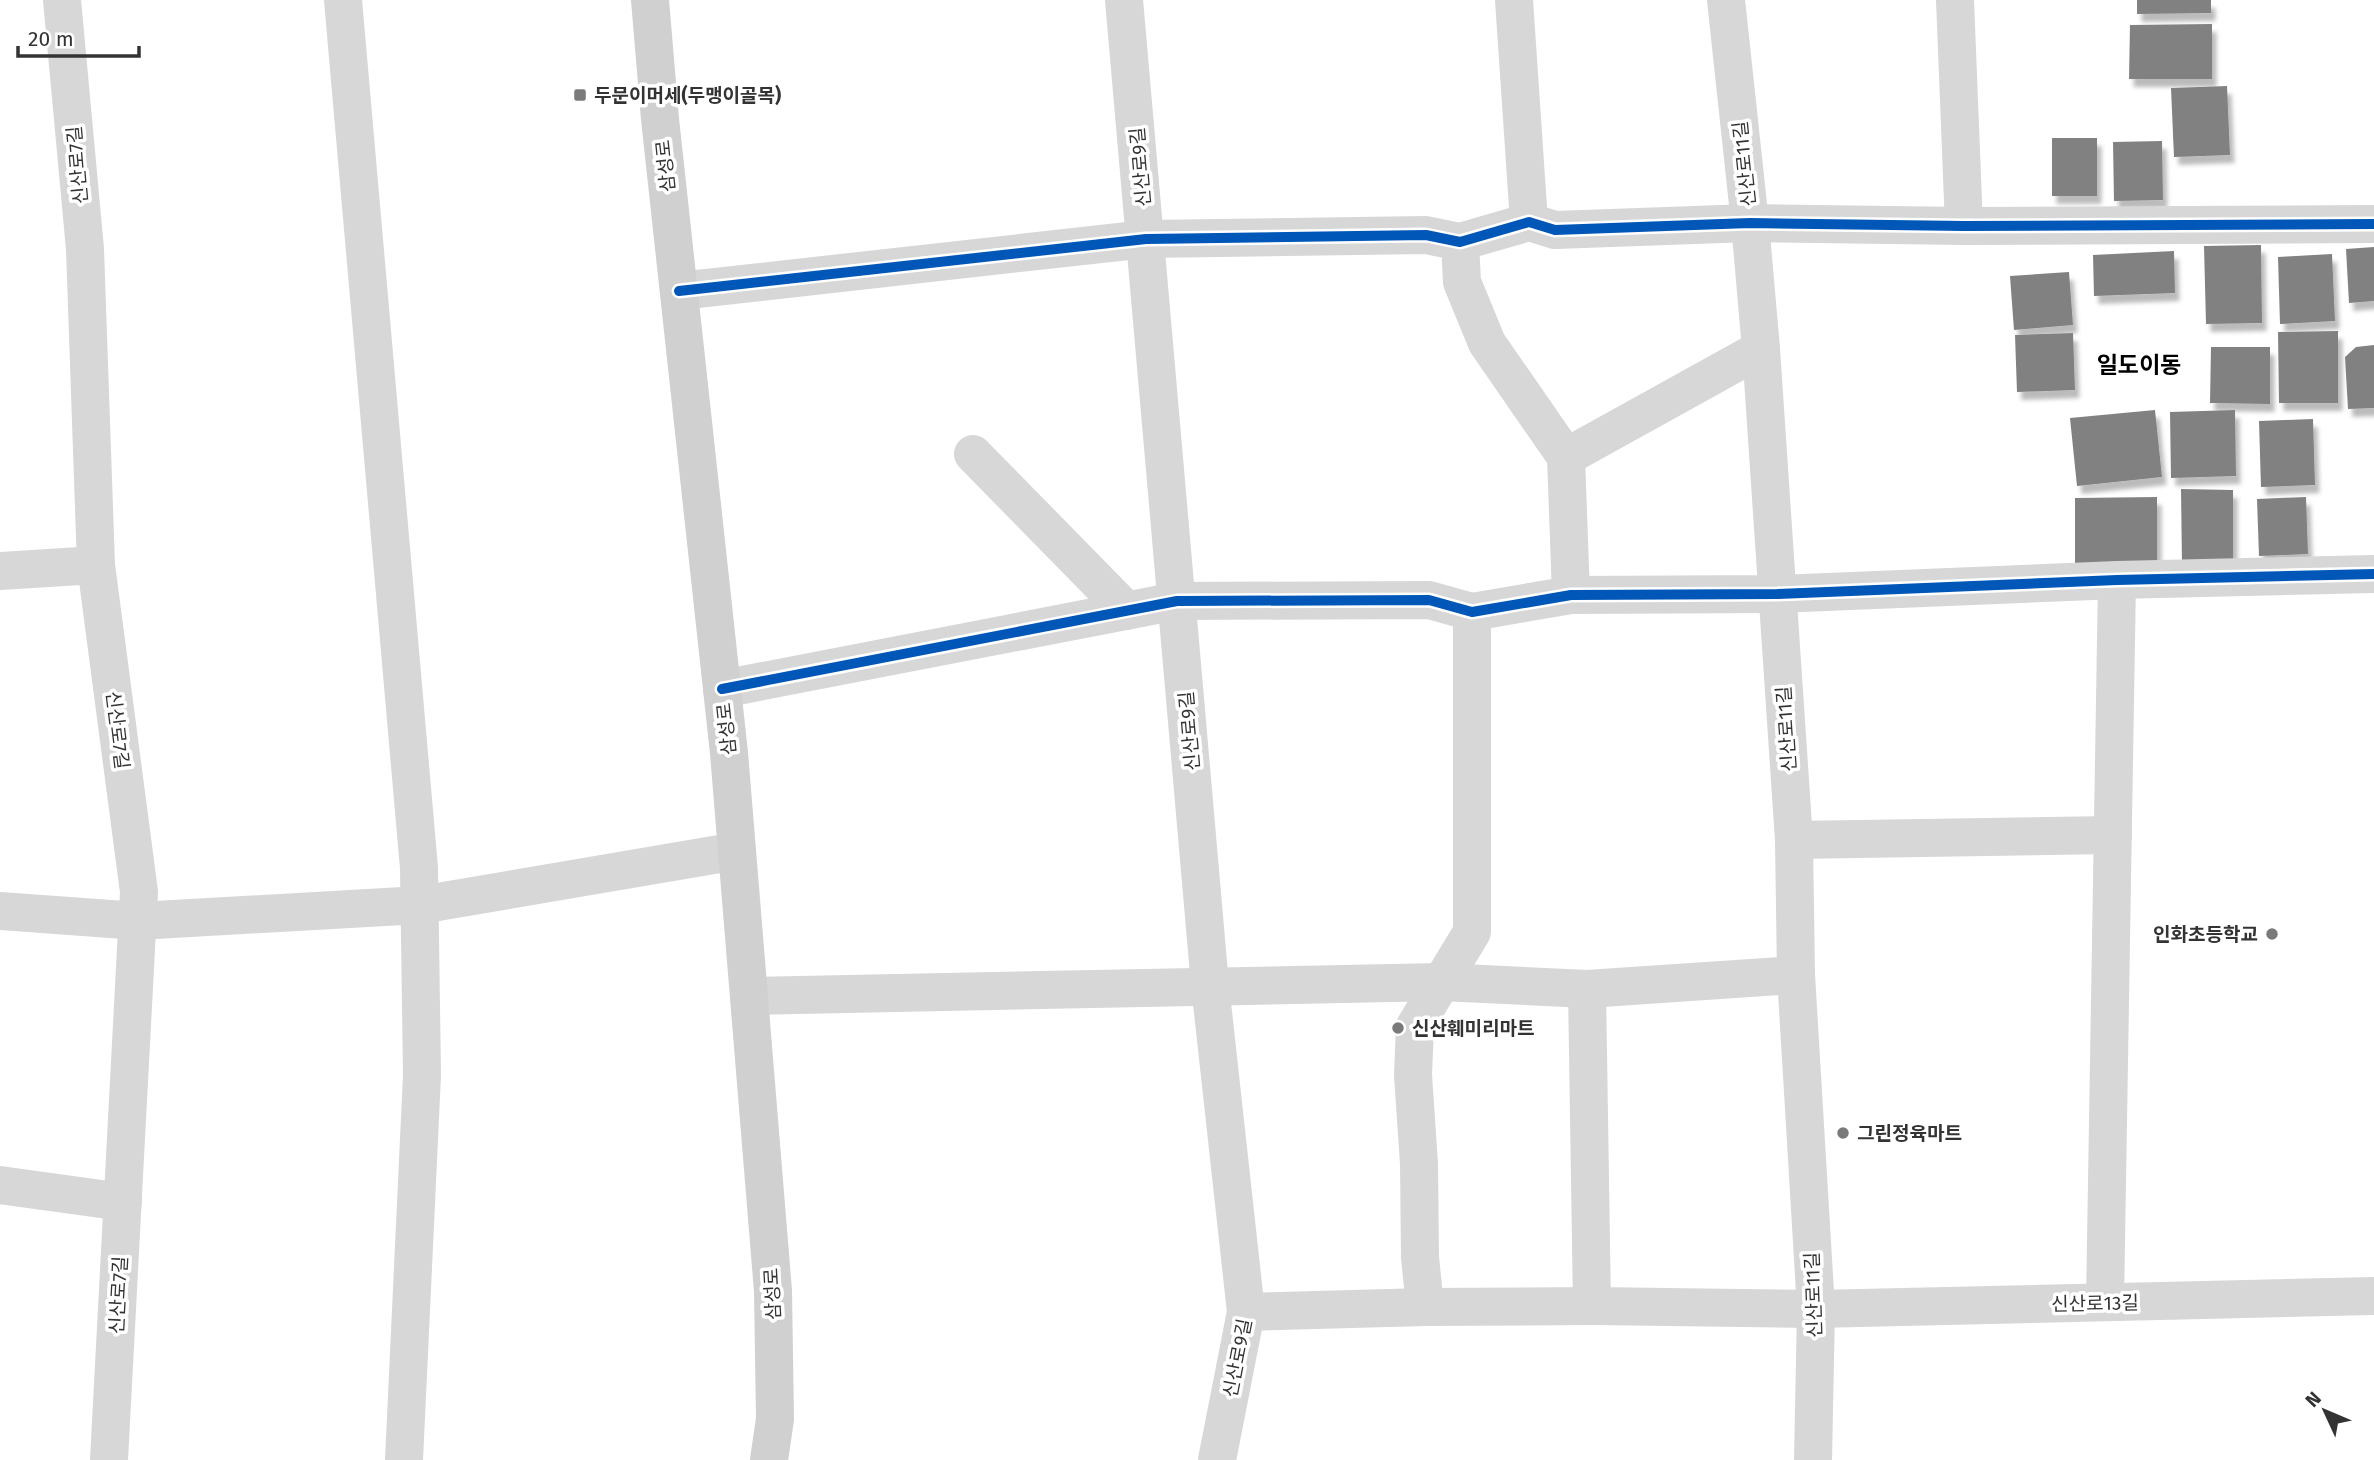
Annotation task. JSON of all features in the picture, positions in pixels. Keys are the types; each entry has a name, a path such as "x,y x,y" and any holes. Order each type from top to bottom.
{"street":[{"name":"신산로7길","path":"62,0 85,249 96,565 139,892 109,1460"},
{"path":"344,0 419,868 422,1075 404,1460"},
{"name":"삼성로","path":"650,0 660,119 722,689 749,996 772,1291 775,1419 769,1460"},
{"name":"신산로9길","path":"1124,0 1210,985 1246,1312 1217,1460"},
{"path":"1514,0 1529,222"},
{"name":"신산로11길","path":"1726,0 1761,349 1794,840 1796,975 1816,1309 1813,1460"},
{"path":"1955,0 1964,226"},
{"path":"679,291 1146,239 1426,235 1460,242 1529,222 1555,230 1750,223 1964,226 2374,224"},
{"path":"1460,242 1462,282 1487,343 1566,457 1571,595"},
{"path":"1566,457 1761,349"},
{"path":"973,454 1126,611"},
{"path":"0,571 96,565"},
{"path":"722,689 1178,601 1429,600 1472,612 1571,595 1777,594 2117,580 2374,574"},
{"path":"2105,1302 2117,580"},
{"path":"1425,1307 1420,1256 1419,1164 1413,1075 1415,1026 1472,932 1472,612"},
{"path":"1794,840 2113,835"},
{"path":"0,911 138,921 420,905 737,851"},
{"path":"749,996 1441,982 1587,989 1796,975"},
{"path":"1587,989 1592,1306"},
{"path":"0,1185 123,1202"},
{"name":"신산로13길","path":"1246,1312 1592,1306 1816,1309 2374,1296"}],"building":[{"path":"2137,0 2211,0 2211,13 2137,14"},
{"path":"2212,24 2212,79 2129,79 2130,25"},
{"path":"2227,86 2230,155 2174,157 2171,88"},
{"path":"2052,138 2097,138 2097,196 2052,196"},
{"path":"2162,141 2163,200 2114,201 2113,142"},
{"path":"2261,245 2262,323 2206,324 2204,246"},
{"path":"2374,247 2374,301 2349,303 2346,249"},
{"path":"2174,251 2175,293 2094,296 2093,255"},
{"path":"2332,254 2335,321 2280,324 2278,257"},
{"path":"2069,272 2073,325 2014,330 2010,276"},
{"path":"2338,331 2338,403 2279,403 2278,332"},
{"path":"2073,333 2075,390 2017,392 2015,335"},
{"path":"2374,345 2374,408 2348,409 2345,357 2356,347"},
{"path":"2211,347 2270,347 2270,404 2210,403"},
{"path":"2155,410 2162,477 2077,486 2070,418"},
{"path":"2235,410 2236,476 2171,478 2170,412"},
{"path":"2313,419 2315,485 2261,487 2259,421"},
{"path":"2181,489 2233,490 2233,563 2182,563"},
{"path":"2157,497 2157,571 2075,571 2075,498"},
{"path":"2306,497 2308,554 2259,556 2257,499"}],"cycle path":[{"path":"679,291 1146,239 1426,235 1460,242 1529,222 1555,230 1750,223 1964,226 2374,224"},
{"path":"722,689 1177,601 1429,600 1472,612 1571,595 1777,594 2117,580 2374,574"}],"place":[{"name":"두문이머세(두맹이골목)","path":"580,95"},
{"name":"인화초등학교","path":"2272,934"},
{"name":"신산훼미리마트","path":"1398,1028"},
{"name":"그린정육마트","path":"1843,1133"}],"district":[{"name":"일도이동","path":"2139,365"}]}
